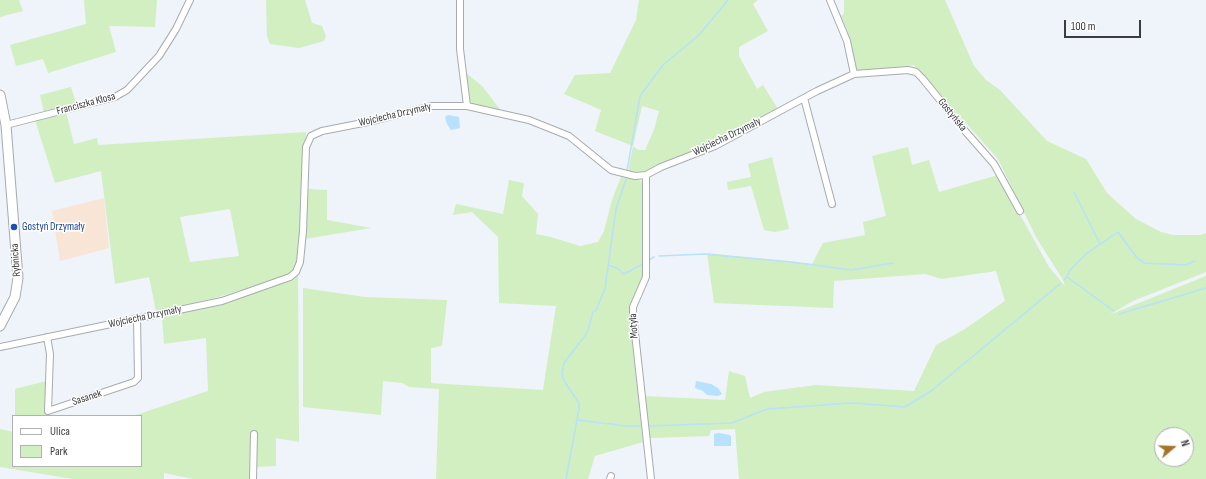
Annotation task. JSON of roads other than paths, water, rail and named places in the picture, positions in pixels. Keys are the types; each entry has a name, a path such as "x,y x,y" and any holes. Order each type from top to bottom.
{"street":[{"name":"Franciszka Kłosa","path":"6,125 115,97 127,90 159,56 176,30 190,0"},
{"path":"460,0 460,49 467,106"},
{"path":"830,0 848,41 854,74"},
{"name":"Gostyńska","path":"854,74 908,70 916,72 994,164 1020,211"},
{"name":"Wojciecha Drzymały","path":"0,347 222,301 290,277 296,272 300,262 303,231 306,147 311,136 316,133 431,106 467,106 529,120 556,129 569,136 611,170 635,176 646,175 721,143 804,98 854,74"},
{"name":"Rybnicka","path":"0,95 6,125 18,283 15,297 0,326"},
{"path":"804,98 832,204"},
{"name":"Motyla","path":"646,175 646,277 633,308 633,315 651,479"},
{"name":"Sasanek","path":"47,337 50,361 48,411 134,382 138,378 137,318"},
{"path":"253,479 254,434"}],"water":[{"path":"448,115 459,117 460,128 451,130 445,117"},
{"path":"696,381 711,384 718,388 722,394 718,396 707,395 703,391 695,388"},
{"path":"719,433 730,435 731,446 714,446 714,434"}],"waterway":[{"path":"627,171 640,96 663,65 699,35 728,0"},
{"path":"566,479 579,403 563,379 562,373 564,363 587,333 593,312 596,310 605,289 616,209 626,179"},
{"path":"1074,192 1100,244"},
{"path":"1067,277 1070,270 1086,254 1118,232 1137,258 1145,263 1185,265 1195,261"},
{"path":"659,256 704,254 792,262 851,270 893,263"},
{"path":"649,260 654,257"},
{"path":"608,265 617,268 624,274 643,264"},
{"path":"1064,280 1067,277 1114,311"},
{"path":"649,426 732,423 767,409 852,403 905,407 931,391 1060,284"},
{"path":"1119,314 1206,288"},
{"path":"578,420 626,426 640,426"}],"place":[{"name":"Gostyń Drzymały","path":"14,227"}]}
